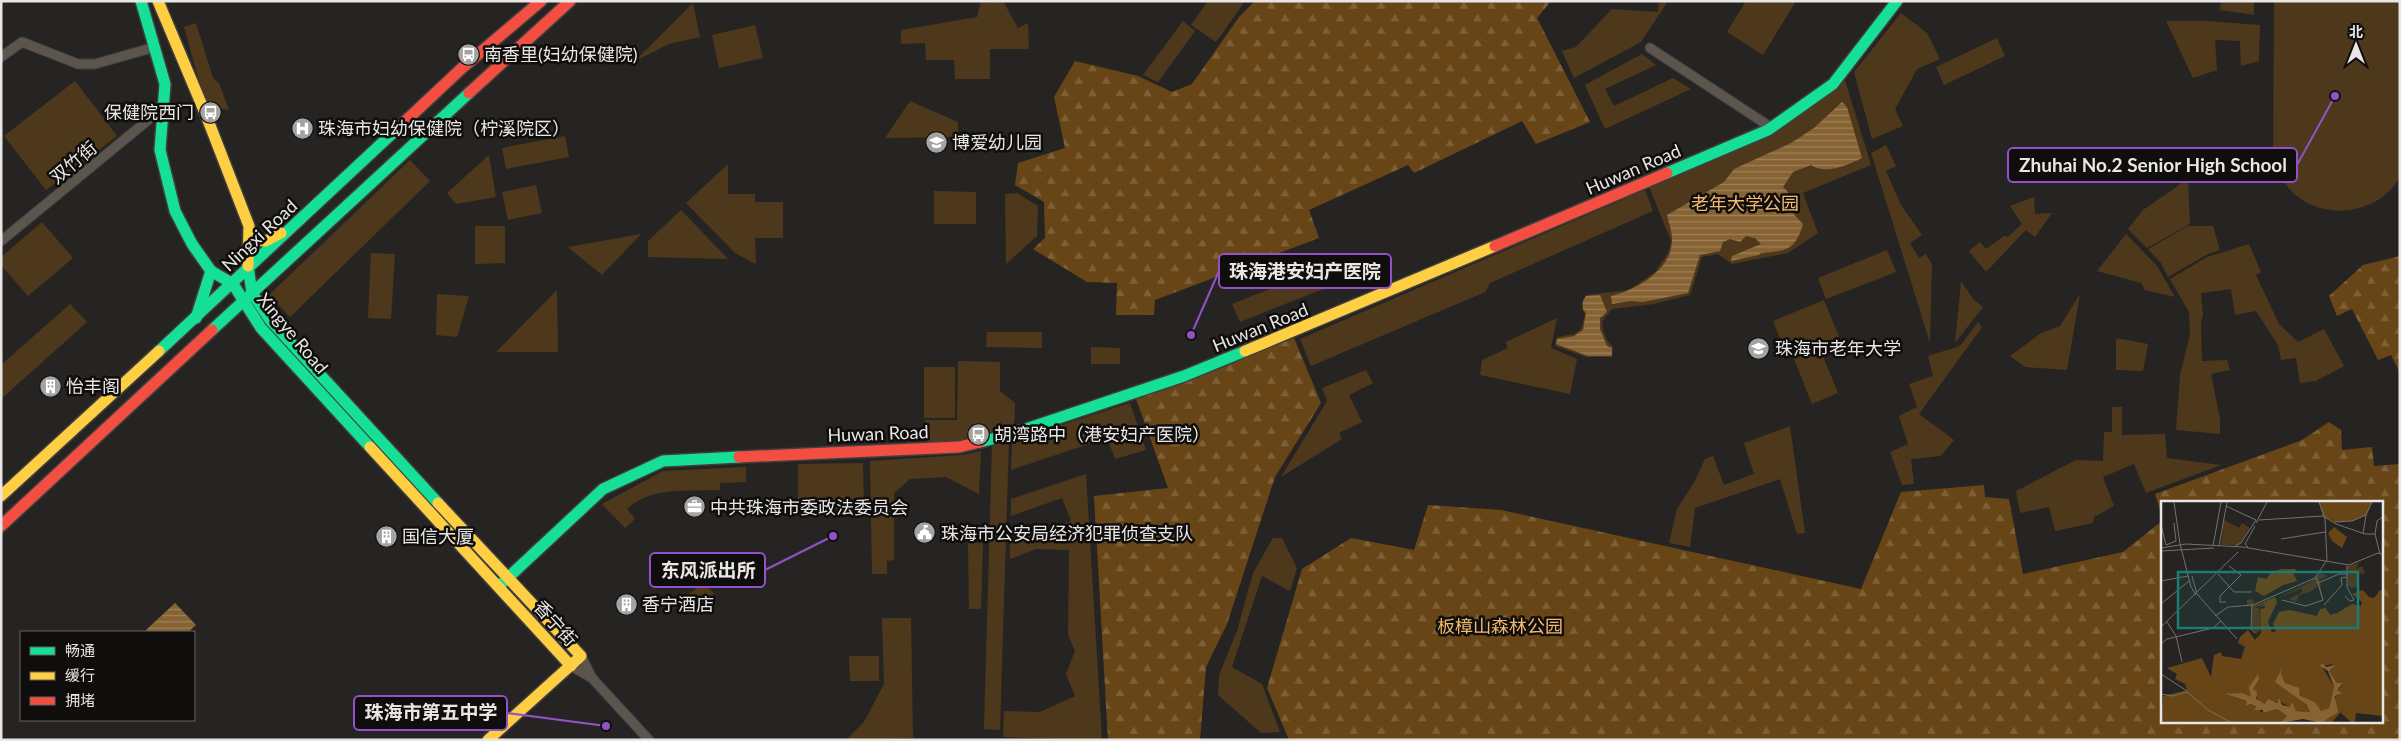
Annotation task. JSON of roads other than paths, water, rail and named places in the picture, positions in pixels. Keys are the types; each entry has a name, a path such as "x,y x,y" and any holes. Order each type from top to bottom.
{"main road":[{"name":"Xingye Road","path":"141,1 165,84 160,150 170,198 192,244 211,271 233,284 248,298"},
{"name":"Xingye Road","path":"158,1 249,226 251,240 248,298 261,328 503,583"},
{"name":"Ningxi Road","path":"1,496 233,284 462,68 541,1"},
{"name":"Huwan Road","path":"503,583 604,489 663,461 959,447 1008,435 1206,367 1374,299 1772,128 1833,84 1865,45 1897,1"},
{"path":"1,526 569,2"},
{"path":"333,190 347,205"},
{"path":"251,240 266,242 298,222"},
{"path":"196,318 211,271"},
{"path":"142,367 156,382"},
{"name":"香宁街","path":"503,583 581,656"},
{"name":"香宁街","path":"503,583 571,666"},
{"path":"488,740 581,656"}],"street":[{"path":"1,57 22,42 78,64 95,64 155,47"},
{"path":"1650,48 1772,128"},
{"name":"双竹街","path":"1,241 164,107"},
{"name":"香宁街","path":"581,656 592,678 649,740"},
{"name":"香宁街","path":"571,666 592,678"}],"place":[{"name":"南香里(妇幼保健院)","path":"468,54"},
{"name":"Zhuhai No.2 Senior High School","path":"2335,96"},
{"name":"保健院西门","path":"210,112"},
{"name":"珠海市妇幼保健院（柠溪院区）","path":"302,128"},
{"name":"博爱幼儿园","path":"936,142"},
{"name":"珠海港安妇产医院","path":"1191,335"},
{"name":"珠海市老年大学","path":"1759,348"},
{"name":"怡丰阁","path":"50,386"},
{"name":"胡湾路中（港安妇产医院）","path":"978,434"},
{"name":"中共珠海市委政法委员会","path":"694,507"},
{"name":"珠海市公安局经济犯罪侦查支队","path":"925,533"},
{"name":"国信大厦","path":"386,536"},
{"name":"东风派出所","path":"833,536"},
{"name":"香宁酒店","path":"626,604"},
{"name":"珠海市第五中学","path":"606,726"}],"park label":[{"name":"老年大学公园","path":"1745,203"},
{"name":"板樟山森林公园","path":"1500,626"}]}
